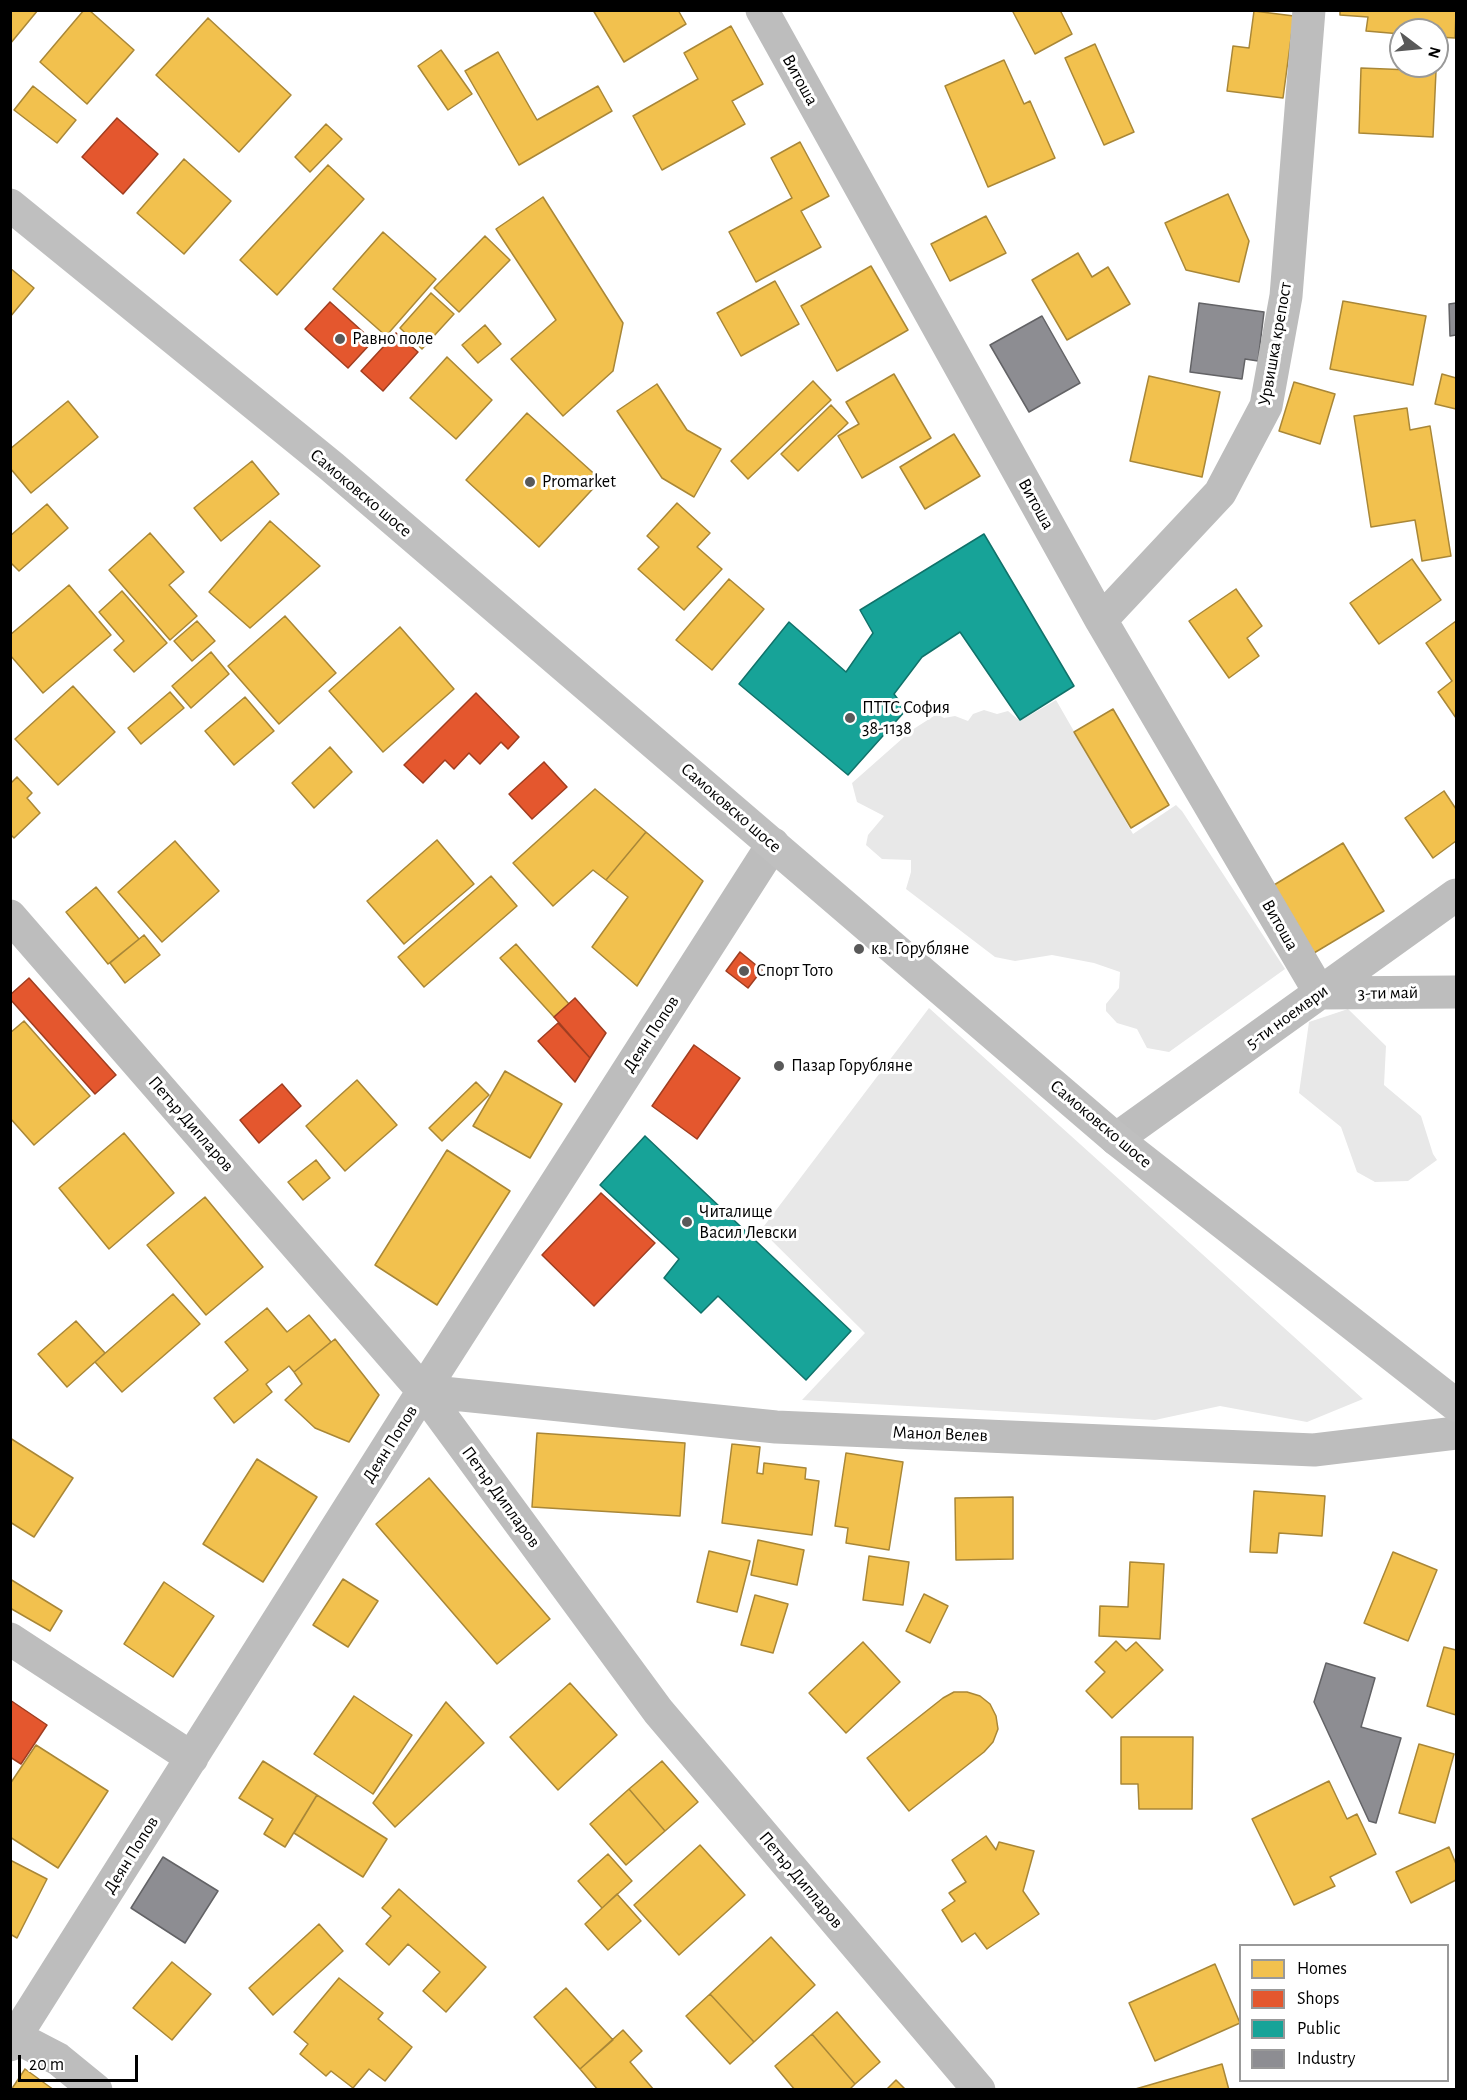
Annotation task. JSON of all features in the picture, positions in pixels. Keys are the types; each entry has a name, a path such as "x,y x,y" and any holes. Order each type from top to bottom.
{"main road":[{"name":"Самоковско шосе","path":"10,205 331,466 1116,1139 1456,1405"}],"street":[{"name":"Витоша","path":"762,10 1101,620 1320,993"},
{"name":"Урвишка крепост","path":"1101,620 1220,493 1266,406 1286,296 1309,10"},
{"name":"Деян Попов","path":"12,2038 773,844"},
{"name":"5-ти ноември","path":"1116,1139 1456,895"},
{"name":"Петър Дипларов","path":"10,916 423,1391 658,1710 979,2090"},
{"name":"3-ти май","path":"1320,993 1456,992"},
{"name":"Манол Велев","path":"423,1391 776,1427 1314,1450 1456,1433"},
{"path":"10,1639 192,1758"},
{"path":"12,2038 58,2059 96,2090"}],"shaded area":[{"path":"1056,700 1133,834 1176,805 1285,969 1169,1052 1147,1048 1137,1029 1117,1023 1106,1011 1106,1004 1119,988 1120,972 1094,963 1052,955 1015,961 995,957 906,889 911,872 911,860 882,859 866,845 868,835 884,816 857,802 852,783 912,730 937,714 944,718 955,716 968,721 973,714 984,710 997,714 1008,711 1020,721"},
{"path":"929,1008 1363,1399 1307,1422 1220,1406 1155,1420 802,1400 865,1333 761,1230"},
{"path":"1348,1009 1386,1046 1384,1085 1421,1116 1437,1160 1408,1181 1375,1182 1357,1172 1341,1127 1299,1093 1309,1022"}],"building: Homes":[{"path":"10,10 38,10 10,44"},
{"path":"84,10 89,10 134,50 87,104 40,62"},
{"path":"593,10 678,10 686,24 624,62"},
{"path":"1012,10 1060,10 1072,34 1035,54"},
{"path":"1340,10 1456,10 1455,38 1449,38 1449,18 1389,18 1389,33 1366,31 1368,17 1340,15"},
{"path":"1254,11 1294,16 1283,98 1227,91 1233,46 1249,48"},
{"path":"208,18 291,95 239,152 156,75"},
{"path":"731,26 763,84 732,101 745,124 662,170 633,116 698,79 684,53"},
{"path":"1095,44 1134,132 1104,145 1065,58"},
{"path":"441,50 472,94 448,110 418,66"},
{"path":"498,52 537,120 598,86 612,111 519,165 465,71"},
{"path":"1004,60 1024,104 1030,101 1055,158 988,187 945,86"},
{"path":"1361,68 1389,69 1389,78 1436,78 1433,137 1359,133"},
{"path":"33,86 76,120 57,143 14,110"},
{"path":"326,124 342,139 310,172 295,157"},
{"path":"800,142 829,196 801,211 821,247 756,282 729,232 792,198 771,158"},
{"path":"184,159 231,201 184,254 137,213"},
{"path":"328,165 364,199 277,295 240,260"},
{"path":"1228,194 1249,241 1239,282 1186,270 1165,223"},
{"path":"543,197 623,323 613,371 563,416 511,359 556,320 496,229"},
{"path":"986,216 1006,253 950,281 931,244"},
{"path":"383,232 436,279 386,336 333,289"},
{"path":"485,236 510,260 459,312 434,288"},
{"path":"1078,253 1092,277 1108,267 1130,304 1067,340 1032,280"},
{"path":"871,266 908,330 837,371 801,306"},
{"path":"10,268 34,288 10,317"},
{"path":"775,281 799,324 741,356 717,313"},
{"path":"431,293 454,314 422,349 400,328"},
{"path":"1343,301 1426,316 1413,385 1330,369"},
{"path":"485,325 501,344 478,363 462,345"},
{"path":"447,357 492,400 456,439 410,398"},
{"path":"894,374 931,438 862,478 838,436 859,424 846,402"},
{"path":"1442,374 1456,378 1456,409 1435,404"},
{"path":"1149,376 1220,392 1202,477 1130,461"},
{"path":"813,381 831,400 748,479 731,461"},
{"path":"1294,382 1335,394 1320,444 1279,431"},
{"path":"657,384 687,430 721,449 694,497 662,478 617,411"},
{"path":"68,401 98,437 31,493 10,468 10,449"},
{"path":"831,405 848,423 798,471 781,454"},
{"path":"1407,408 1410,430 1430,426 1451,556 1422,561 1415,520 1371,527 1354,416"},
{"path":"527,413 601,480 539,547 466,480"},
{"path":"954,434 980,476 925,509 900,467"},
{"path":"252,461 279,494 221,541 194,508"},
{"path":"677,503 710,533 697,547 722,569 684,610 638,569 659,547 647,536"},
{"path":"47,504 68,528 19,571 10,562 10,536"},
{"path":"270,521 320,566 250,628 209,592"},
{"path":"150,533 184,572 169,585 197,616 170,640 109,570"},
{"path":"1412,559 1441,600 1379,644 1350,603"},
{"path":"729,579 764,609 712,670 676,640"},
{"path":"69,585 111,635 43,693 10,655 10,635"},
{"path":"1236,589 1262,626 1247,638 1259,656 1229,678 1189,621"},
{"path":"122,591 167,643 134,672 114,650 124,641 99,612"},
{"path":"285,616 336,673 279,724 228,666"},
{"path":"197,621 215,641 192,661 174,641"},
{"path":"1456,621 1456,718 1438,692 1452,681 1426,643"},
{"path":"400,627 454,689 383,752 329,691"},
{"path":"211,652 229,674 191,708 172,686"},
{"path":"73,686 115,732 58,785 15,739"},
{"path":"170,692 184,708 141,744 128,728"},
{"path":"245,697 274,731 234,765 205,731"},
{"path":"1113,709 1169,805 1131,828 1074,732"},
{"path":"330,747 352,772 314,808 292,783"},
{"path":"17,777 32,793 27,798 40,813 14,838 10,834 10,784"},
{"path":"595,789 646,832 606,880 593,870 553,906 513,863"},
{"path":"1444,791 1456,809 1456,841 1433,858 1405,818"},
{"path":"646,832 703,881 637,986 592,947 628,897 606,880"},
{"path":"437,840 474,884 404,944 367,901"},
{"path":"175,841 219,891 162,942 118,892"},
{"path":"1343,843 1384,911 1314,953 1274,885"},
{"path":"491,876 517,906 424,987 398,957"},
{"path":"96,887 139,939 108,964 66,912"},
{"path":"144,935 160,955 125,983 110,963"},
{"path":"516,944 569,1004 554,1017 500,958"},
{"path":"24,1021 90,1096 34,1145 10,1118 10,1033"},
{"path":"505,1071 562,1104 530,1158 473,1126"},
{"path":"357,1080 397,1125 345,1171 306,1126"},
{"path":"476,1082 489,1095 442,1141 429,1128"},
{"path":"124,1133 174,1193 109,1249 59,1188"},
{"path":"447,1150 510,1191 437,1305 375,1265"},
{"path":"316,1160 330,1178 303,1200 288,1182"},
{"path":"205,1197 263,1267 206,1315 147,1245"},
{"path":"173,1294 200,1324 122,1392 95,1362"},
{"path":"267,1308 287,1332 309,1315 331,1342 294,1372 289,1366 266,1384 272,1392 234,1423 214,1398 248,1370 225,1342"},
{"path":"76,1321 105,1353 67,1387 38,1354"},
{"path":"335,1339 379,1395 349,1442 315,1428 285,1400 302,1384 294,1372"},
{"path":"537,1433 685,1443 680,1516 532,1507"},
{"path":"10,1438 73,1478 34,1537 10,1522"},
{"path":"732,1444 760,1447 757,1473 763,1474 764,1463 806,1468 805,1479 819,1481 812,1535 722,1523"},
{"path":"846,1453 903,1462 889,1550 846,1543 848,1528 835,1526"},
{"path":"257,1459 317,1497 263,1582 203,1544"},
{"path":"429,1478 550,1619 497,1664 376,1524"},
{"path":"1254,1491 1325,1496 1322,1536 1279,1533 1277,1553 1250,1552"},
{"path":"1013,1497 1013,1559 956,1560 955,1498"},
{"path":"758,1540 804,1550 797,1585 751,1575"},
{"path":"709,1551 750,1561 737,1612 697,1602"},
{"path":"1393,1552 1437,1570 1408,1641 1364,1623"},
{"path":"869,1556 909,1562 903,1605 863,1600"},
{"path":"1130,1562 1164,1564 1160,1639 1099,1636 1100,1606 1128,1607"},
{"path":"10,1579 62,1611 50,1631 10,1608"},
{"path":"343,1579 378,1601 348,1647 313,1625"},
{"path":"164,1582 214,1616 173,1677 124,1644"},
{"path":"924,1594 948,1606 930,1643 906,1631"},
{"path":"755,1595 788,1604 773,1653 741,1645"},
{"path":"1116,1641 1126,1651 1136,1642 1163,1670 1112,1718 1086,1691 1105,1672 1095,1662"},
{"path":"863,1642 900,1682 846,1733 809,1693"},
{"path":"1444,1647 1456,1650 1456,1715 1427,1706"},
{"path":"570,1683 617,1735 558,1790 510,1737"},
{"path":"954,1692 967,1692 980,1696 990,1704 996,1716 998,1729 993,1742 984,1752 909,1811 867,1758 943,1698"},
{"path":"354,1696 412,1735 373,1794 314,1754"},
{"path":"446,1702 484,1743 395,1827 373,1803"},
{"path":"1121,1737 1193,1737 1192,1809 1139,1809 1138,1784 1121,1784"},
{"path":"1419,1744 1454,1754 1435,1823 1399,1813"},
{"path":"36,1745 108,1791 58,1868 10,1837 10,1784"},
{"path":"263,1761 317,1795 285,1847 264,1834 273,1819 239,1798"},
{"path":"662,1761 698,1802 665,1831 629,1789"},
{"path":"1329,1781 1347,1819 1357,1814 1376,1854 1330,1877 1335,1886 1294,1905 1252,1819"},
{"path":"629,1789 665,1831 626,1865 590,1824"},
{"path":"317,1795 387,1839 363,1877 294,1833"},
{"path":"986,1836 996,1850 999,1842 1034,1851 1023,1891 1039,1914 987,1949 975,1933 962,1942 942,1910 955,1901 949,1893 966,1882 952,1860"},
{"path":"700,1845 745,1895 679,1955 634,1905"},
{"path":"1449,1847 1456,1864 1456,1880 1411,1903 1396,1872"},
{"path":"608,1854 632,1881 602,1908 578,1881"},
{"path":"10,1860 47,1879 17,1938 10,1934"},
{"path":"399,1889 486,1967 446,2012 423,1991 440,1972 408,1944 389,1965 366,1944 391,1916 382,1908"},
{"path":"617,1894 641,1921 608,1950 585,1924"},
{"path":"319,1924 343,1951 273,2015 249,1988"},
{"path":"771,1937 815,1985 754,2042 710,1994"},
{"path":"172,1962 211,1994 172,2040 133,2008"},
{"path":"1215,1964 1239,2023 1155,2061 1129,2003"},
{"path":"339,1978 383,2013 378,2019 412,2047 385,2081 369,2069 353,2088 331,2071 326,2076 300,2054 308,2044 294,2032"},
{"path":"566,1988 613,2040 580,2069 534,2017"},
{"path":"710,1994 754,2042 730,2064 686,2016"},
{"path":"837,2012 880,2062 855,2084 812,2034"},
{"path":"623,2030 642,2051 630,2062 654,2090 598,2090 580,2069"},
{"path":"812,2034 855,2084 849,2090 795,2090 775,2066"},
{"path":"1222,2064 1229,2090 1132,2090"},
{"path":"25,2069 54,2090 11,2090"},
{"path":"896,2080 906,2090 886,2090"}],"building: Shops":[{"path":"117,118 158,154 123,194 82,157"},
{"path":"330,302 373,341 348,368 305,329"},
{"path":"396,333 418,352 383,391 361,371"},
{"path":"476,693 519,737 508,749 501,742 480,764 469,753 454,769 445,760 423,783 404,765"},
{"path":"544,762 567,787 532,819 509,794"},
{"name":"Спорт Тото","path":"740,952 762,970 748,988 726,971"},
{"path":"29,978 116,1075 95,1094 10,999 10,995"},
{"path":"575,998 606,1033 590,1058 554,1017"},
{"path":"558,1023 590,1058 575,1082 538,1041"},
{"path":"694,1045 740,1078 697,1139 652,1106"},
{"path":"282,1084 301,1106 259,1143 240,1120"},
{"path":"601,1193 655,1243 594,1306 542,1255"},
{"path":"10,1700 47,1725 21,1764 10,1757"}],"building: Public":[{"path":"984,534 1074,686 1020,720 960,632 922,657 894,694 906,710 848,775 739,684 789,622 846,672 873,633 860,610"},
{"name":"Читалище Васил Левски","path":"645,1136 851,1331 806,1380 718,1296 701,1313 664,1278 679,1259 600,1185"}],"building: Industry":[{"path":"1199,303 1264,312 1258,361 1245,359 1242,379 1190,372"},
{"path":"1456,303 1456,335 1450,336 1449,304"},
{"path":"1042,316 1080,383 1029,412 990,345"},
{"path":"1326,1663 1375,1678 1361,1727 1401,1738 1376,1823 1369,1821 1314,1702"},
{"path":"163,1857 218,1891 185,1943 131,1908"}],"place":[{"name":"Равно поле","path":"340,339"},
{"name":"Promarket","path":"530,482"},
{"name":"ПТТС София 38-1138","path":"850,718"},
{"name":"кв. Горубляне","path":"859,949"},
{"name":"Спорт Тото","path":"744,971"},
{"name":"Пазар Горубляне","path":"779,1066"},
{"name":"Читалище Васил Левски","path":"687,1222"}]}
